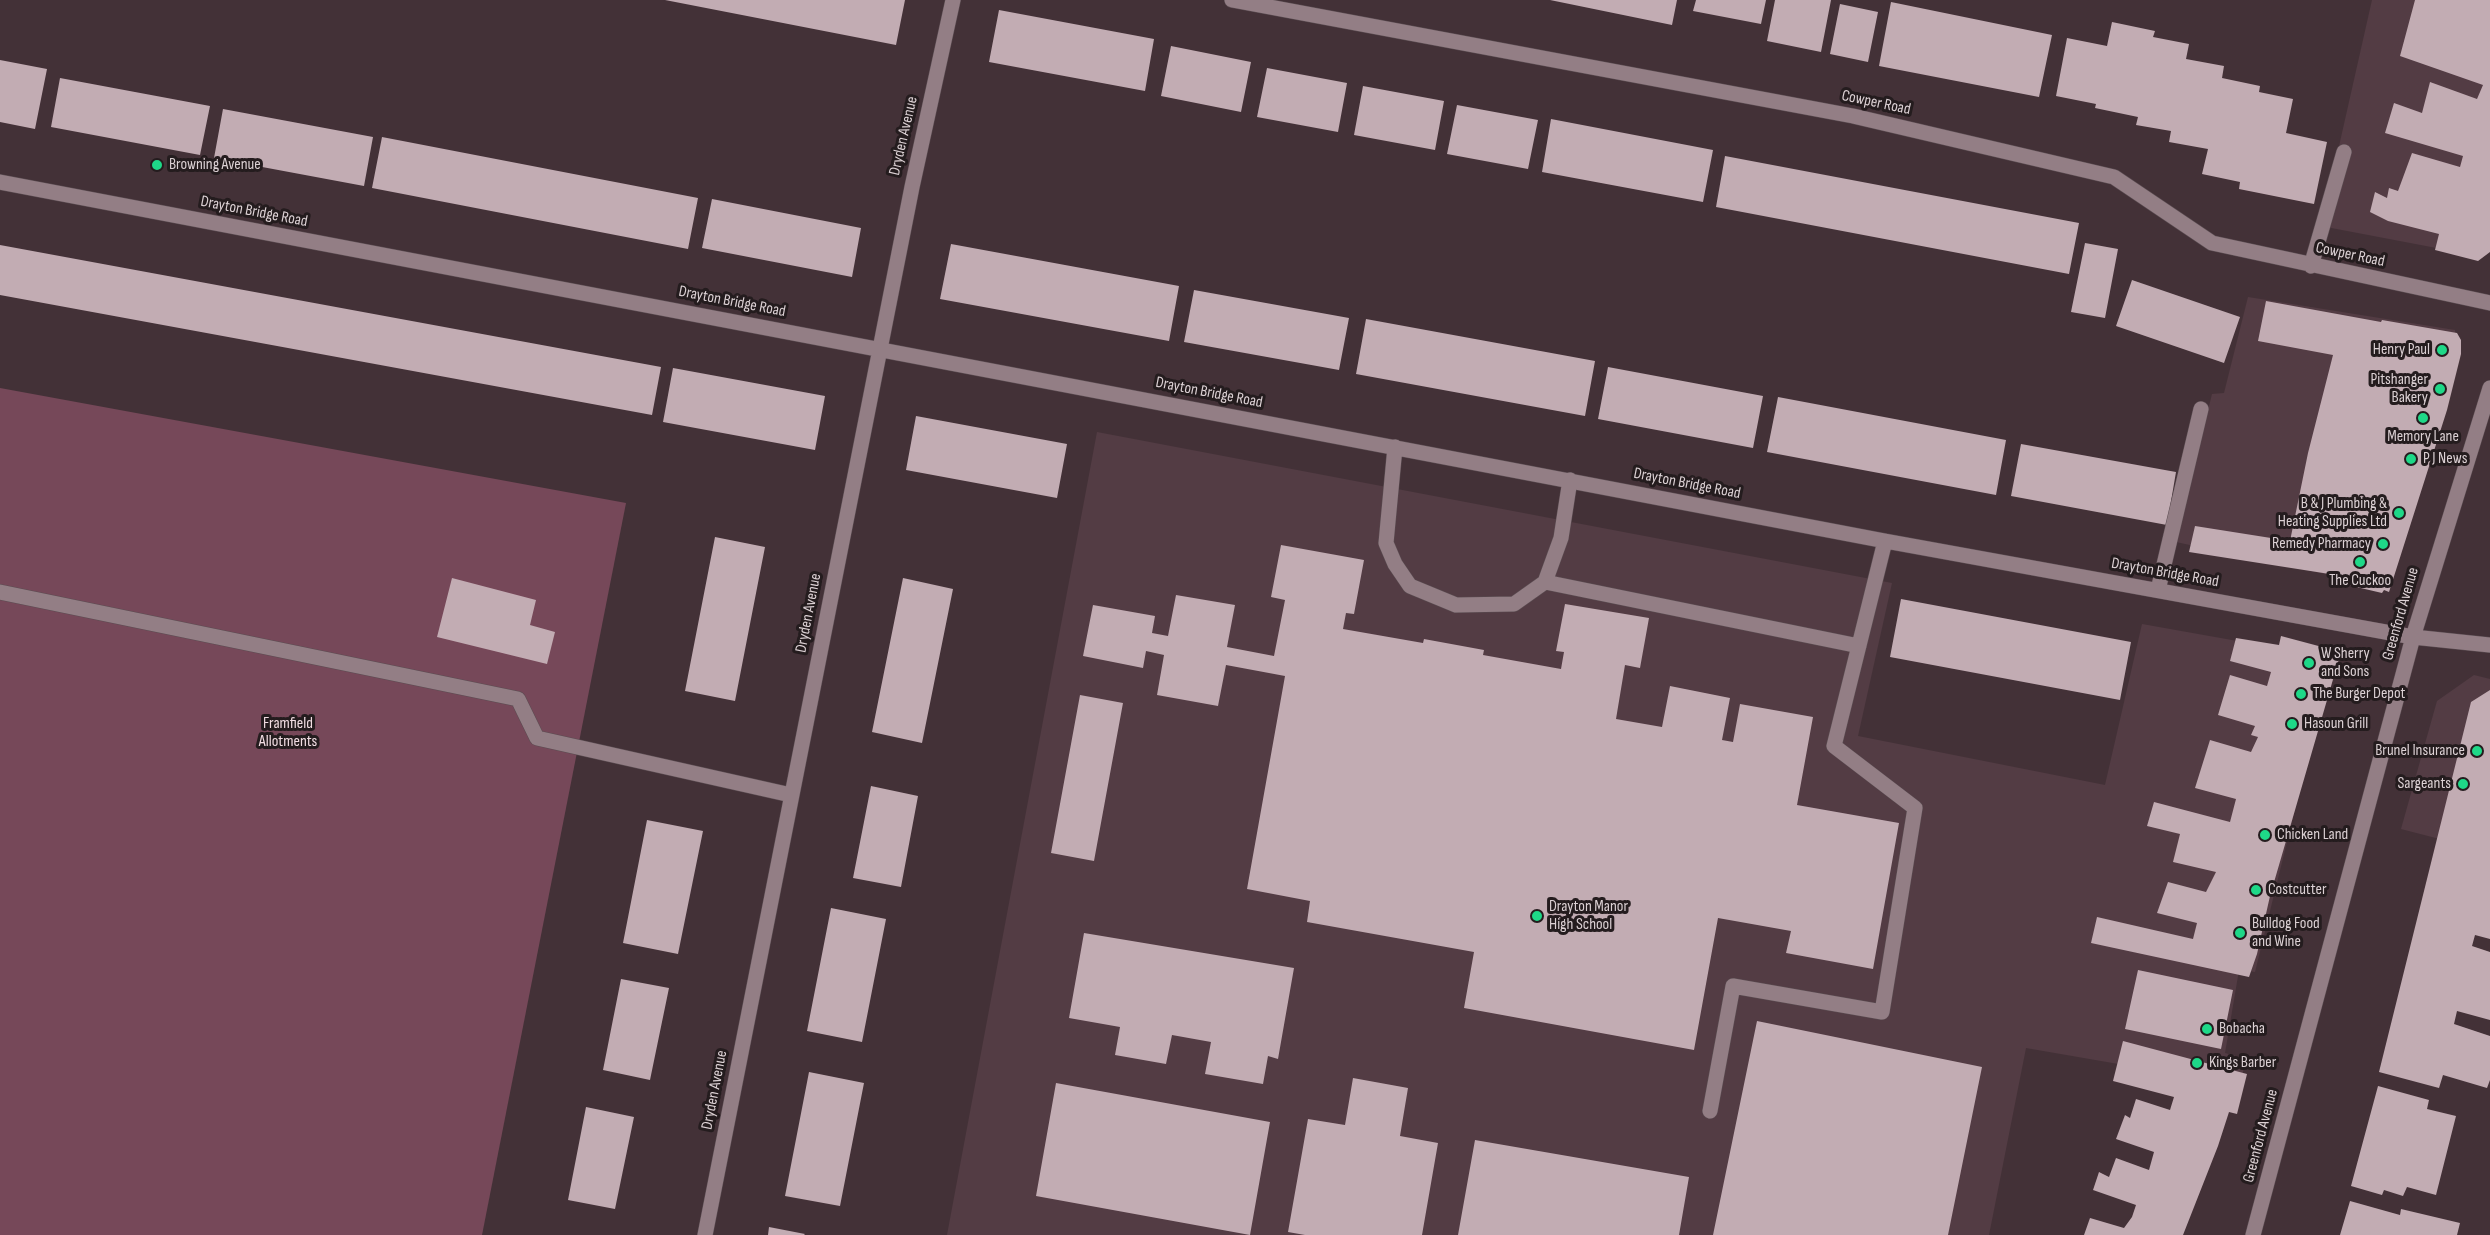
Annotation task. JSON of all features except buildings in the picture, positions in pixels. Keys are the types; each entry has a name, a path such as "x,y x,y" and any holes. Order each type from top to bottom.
{"street":[{"name":"Dryden Avenue","path":"705,1235 879,348 954,0"},
{"name":"Cowper Road","path":"1232,0 1853,116 2114,177 2212,243 2490,303"},
{"path":"2312,266 2343,152"},
{"name":"Drayton Bridge Road","path":"0,182 1885,541 2413,637 2490,645"},
{"name":"Greenford Avenue","path":"2253,1235 2413,637 2490,388"},
{"path":"2158,590 2201,409"},
{"path":"1395,447 1386,543 1395,564 1410,586 1456,605 1514,604 1545,582 1561,538 1570,480"},
{"path":"1710,1111 1733,986 1882,1012 1915,808 1834,746 1885,541"},
{"path":"1545,582 1859,646"},
{"path":"0,592 518,699 537,738 791,795"}],"shaded area":[{"path":"2372,0 2490,0 2490,209 2468,254 2321,226"},
{"path":"2248,297 2455,330 2456,348 2386,587 2176,542 2212,394 2224,393"},
{"name":"Drayton Manor High School","path":"1097,432 1892,583 1858,736 2105,785 2142,624 2327,657 2330,667 2255,972 2239,970 2225,1053 2246,1059 2240,1085 2026,1048 1989,1235 947,1235"},
{"path":"2474,675 2490,679 2490,852 2401,829 2437,701"}],"green space":[{"name":"Framfield Allotments","path":"0,388 626,503 482,1235 0,1235"}],"place":[{"name":"Browning Avenue","path":"157,165"},
{"name":"Henry Paul","path":"2442,350"},
{"name":"Pitshanger Bakery","path":"2440,389"},
{"name":"Memory Lane","path":"2423,418"},
{"name":"P J News","path":"2411,459"},
{"name":"B & J Plumbing & Heating Supplies Ltd","path":"2399,513"},
{"name":"Remedy Pharmacy","path":"2383,544"},
{"name":"The Cuckoo","path":"2360,562"},
{"name":"W Sherry and Sons","path":"2309,663"},
{"name":"The Burger Depot","path":"2301,694"},
{"name":"Hasoun Grill","path":"2292,724"},
{"name":"Brunel Insurance","path":"2477,751"},
{"name":"Sargeants","path":"2463,784"},
{"name":"Chicken Land","path":"2265,835"},
{"name":"Costcutter","path":"2256,890"},
{"name":"Drayton Manor High School","path":"1537,916"},
{"name":"Bulldog Food and Wine","path":"2240,933"},
{"name":"Bobacha","path":"2207,1029"},
{"name":"Kings Barber","path":"2197,1063"}]}
